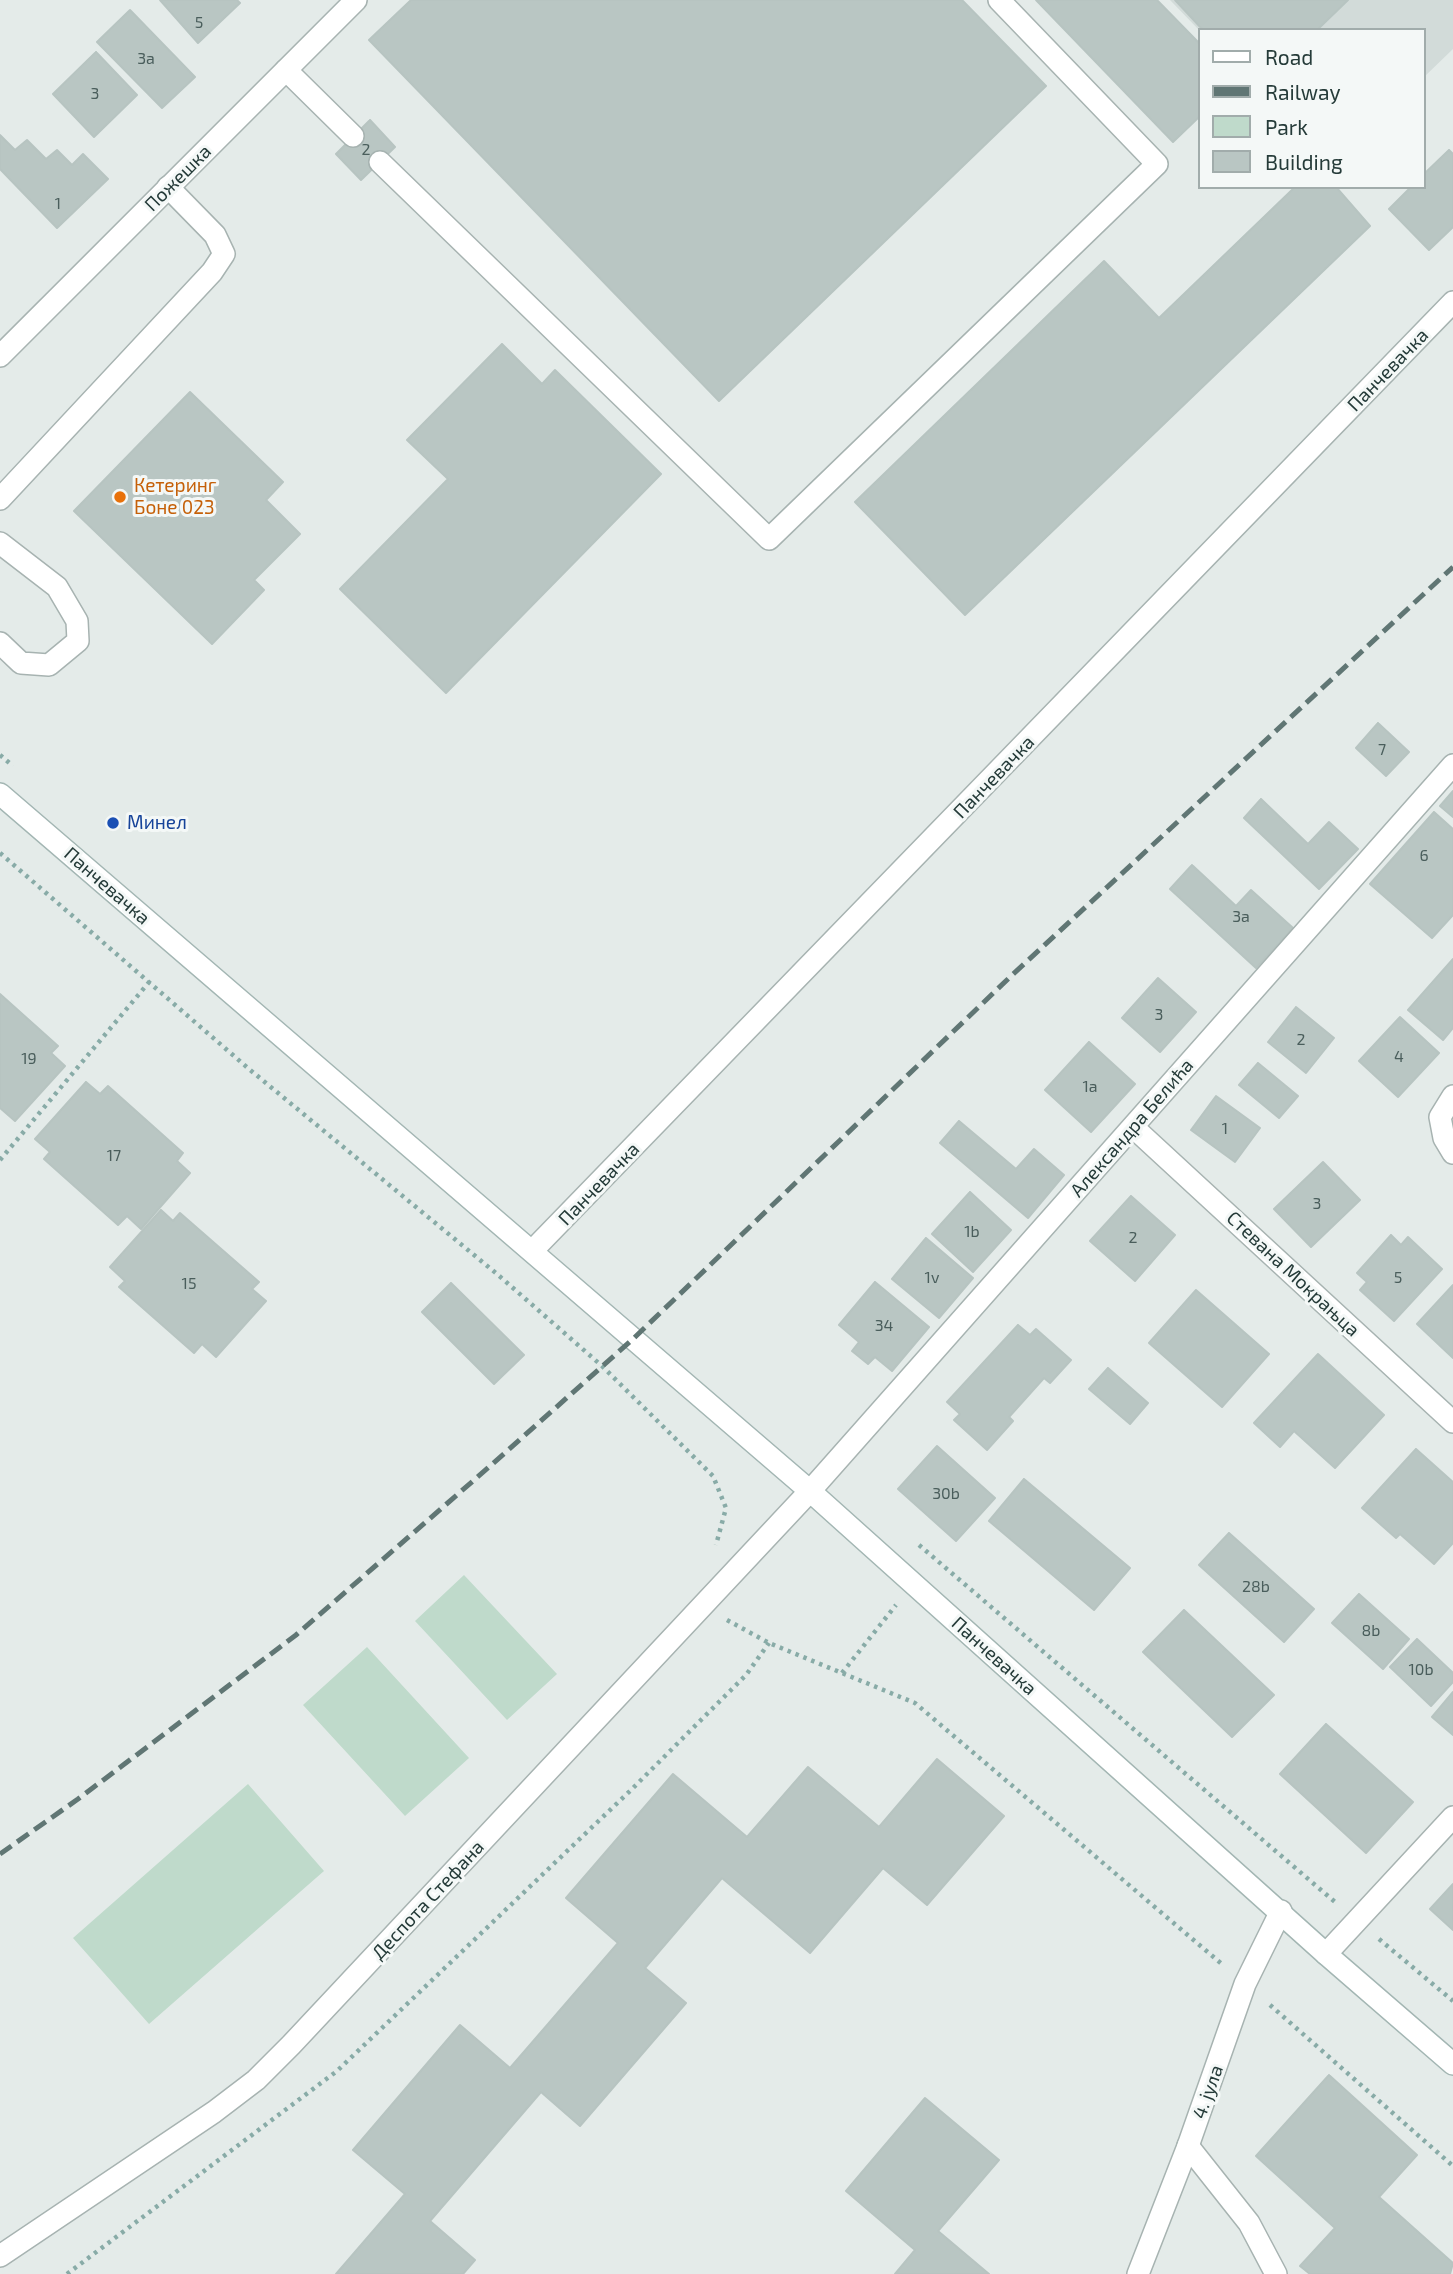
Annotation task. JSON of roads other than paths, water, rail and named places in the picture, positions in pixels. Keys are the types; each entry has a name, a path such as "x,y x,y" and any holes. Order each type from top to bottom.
{"street":[{"name":"Пожешка","path":"0,356 356,0"},
{"path":"380,162 769,539 1157,164 999,0"},
{"path":"286,70 354,136"},
{"path":"0,499 212,272 223,254 215,235 169,187"},
{"name":"Панчевачка","path":"533,1250 1453,302"},
{"path":"0,543 57,587 77,621 78,641 49,665 21,663 0,643"},
{"name":"Александра Белића","path":"810,1491 1453,765"},
{"name":"Панчевачка","path":"0,794 810,1491 1326,1954 1453,2064"},
{"path":"1453,1096 1440,1117 1444,1138 1453,1153"},
{"name":"Стевана Мокрањца","path":"1133,1127 1453,1422"},
{"name":"Деспота Стефана","path":"0,2256 214,2112 256,2080 704,1608 810,1491"},
{"path":"1326,1954 1453,1817"},
{"name":"4. јула","path":"1138,2274 1188,2146 1245,1984 1281,1911"},
{"path":"1188,2146 1248,2223 1274,2271"}],"railway":[{"path":"0,1854 78,1799 296,1635 489,1467 633,1339 1010,977 1453,567"}],"place":[{"name":"Кетеринг Боне 023","path":"120,497"},
{"name":"Минел","path":"113,823"}]}
